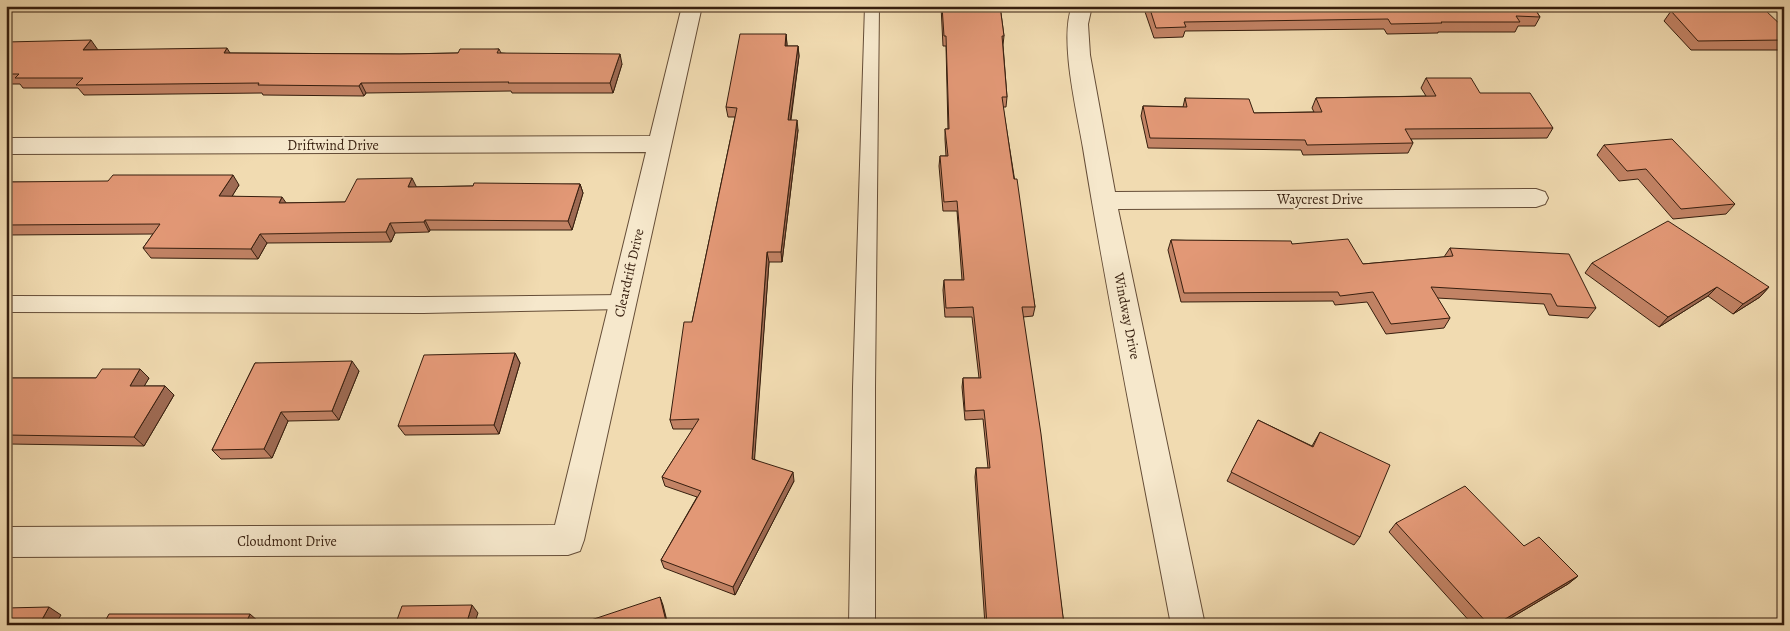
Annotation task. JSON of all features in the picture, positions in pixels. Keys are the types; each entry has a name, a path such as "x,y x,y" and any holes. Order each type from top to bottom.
{"street":[{"name":"Cleardrift Drive","path":"568,540 692,6"},
{"name":"Windway Drive","path":"1082,6 1079,13 1079,55 1104,201 1188,625"},
{"name":"Driftwind Drive","path":"6,146 659,144"},
{"name":"Waycrest Drive","path":"1104,201 1536,198"},
{"name":"Cloudmont Drive","path":"6,542 568,540"}],"lane":[{"path":"862,625 864,388 872,6"},
{"path":"6,304 423,305 622,302"}],"building":[{"path":"942,6 1000,6 1004,36 1002,36 1007,97 1002,97 1014,179 1017,179 1035,307 1022,307 1041,434 1064,625 987,625 976,468 990,468 984,410 965,411 963,378 981,378 973,307 946,308 944,280 964,280 957,201 944,202 940,156 948,156 945,129 949,129 946,36 944,36"},
{"path":"1149,6 1533,6 1540,17 1516,16 1520,22 1391,24 1388,19 1184,22 1186,27 1156,28"},
{"path":"1765,10 1784,28 1784,40 1698,41 1671,11"},
{"path":"740,34 786,34 785,46 798,46 788,120 797,120 781,252 767,252 752,459 793,472 733,587 661,560 701,491 662,477 699,419 670,420 684,322 692,322 737,108 726,107"},
{"path":"91,40 83,50 227,48 224,53 400,54 458,53 460,49 499,49 497,53 620,54 610,83 361,83 359,86 258,85 259,83 76,85 83,78 15,78 19,74 6,74 6,42"},
{"path":"1426,78 1471,78 1480,93 1530,93 1553,128 1405,129 1413,143 1307,145 1305,140 1150,138 1143,106 1187,107 1185,98 1249,99 1254,113 1322,112 1316,98 1436,96"},
{"path":"1672,139 1735,204 1681,209 1646,169 1627,171 1604,145"},
{"path":"113,175 233,175 219,196 282,197 279,203 345,202 357,179 412,178 408,187 473,186 474,183 580,184 568,221 425,220 424,222 390,223 386,232 260,234 251,249 143,248 160,224 6,225 6,182 108,181"},
{"path":"1668,221 1769,287 1743,304 1717,287 1668,317 1592,263"},
{"path":"1348,239 1363,264 1453,256 1450,248 1569,254 1596,308 1557,306 1551,294 1431,287 1450,318 1391,324 1373,292 1340,296 1338,292 1184,293 1171,240 1291,241 1292,244"},
{"path":"515,353 494,425 398,426 424,355"},
{"path":"352,361 332,411 281,412 264,449 212,450 255,363"},
{"path":"102,369 140,369 130,386 165,386 134,437 6,435 6,378 96,378"},
{"path":"1258,420 1313,447 1320,432 1390,465 1360,537 1231,472"},
{"path":"1465,486 1524,546 1539,537 1578,576 1495,625 1489,625 1396,523"},
{"path":"660,597 667,625 592,625 591,620"},
{"path":"472,605 466,625 296,625 297,621 397,620 402,606"},
{"path":"49,607 39,625 6,625 6,608"},
{"path":"109,614 250,614 245,625 103,625"}]}
